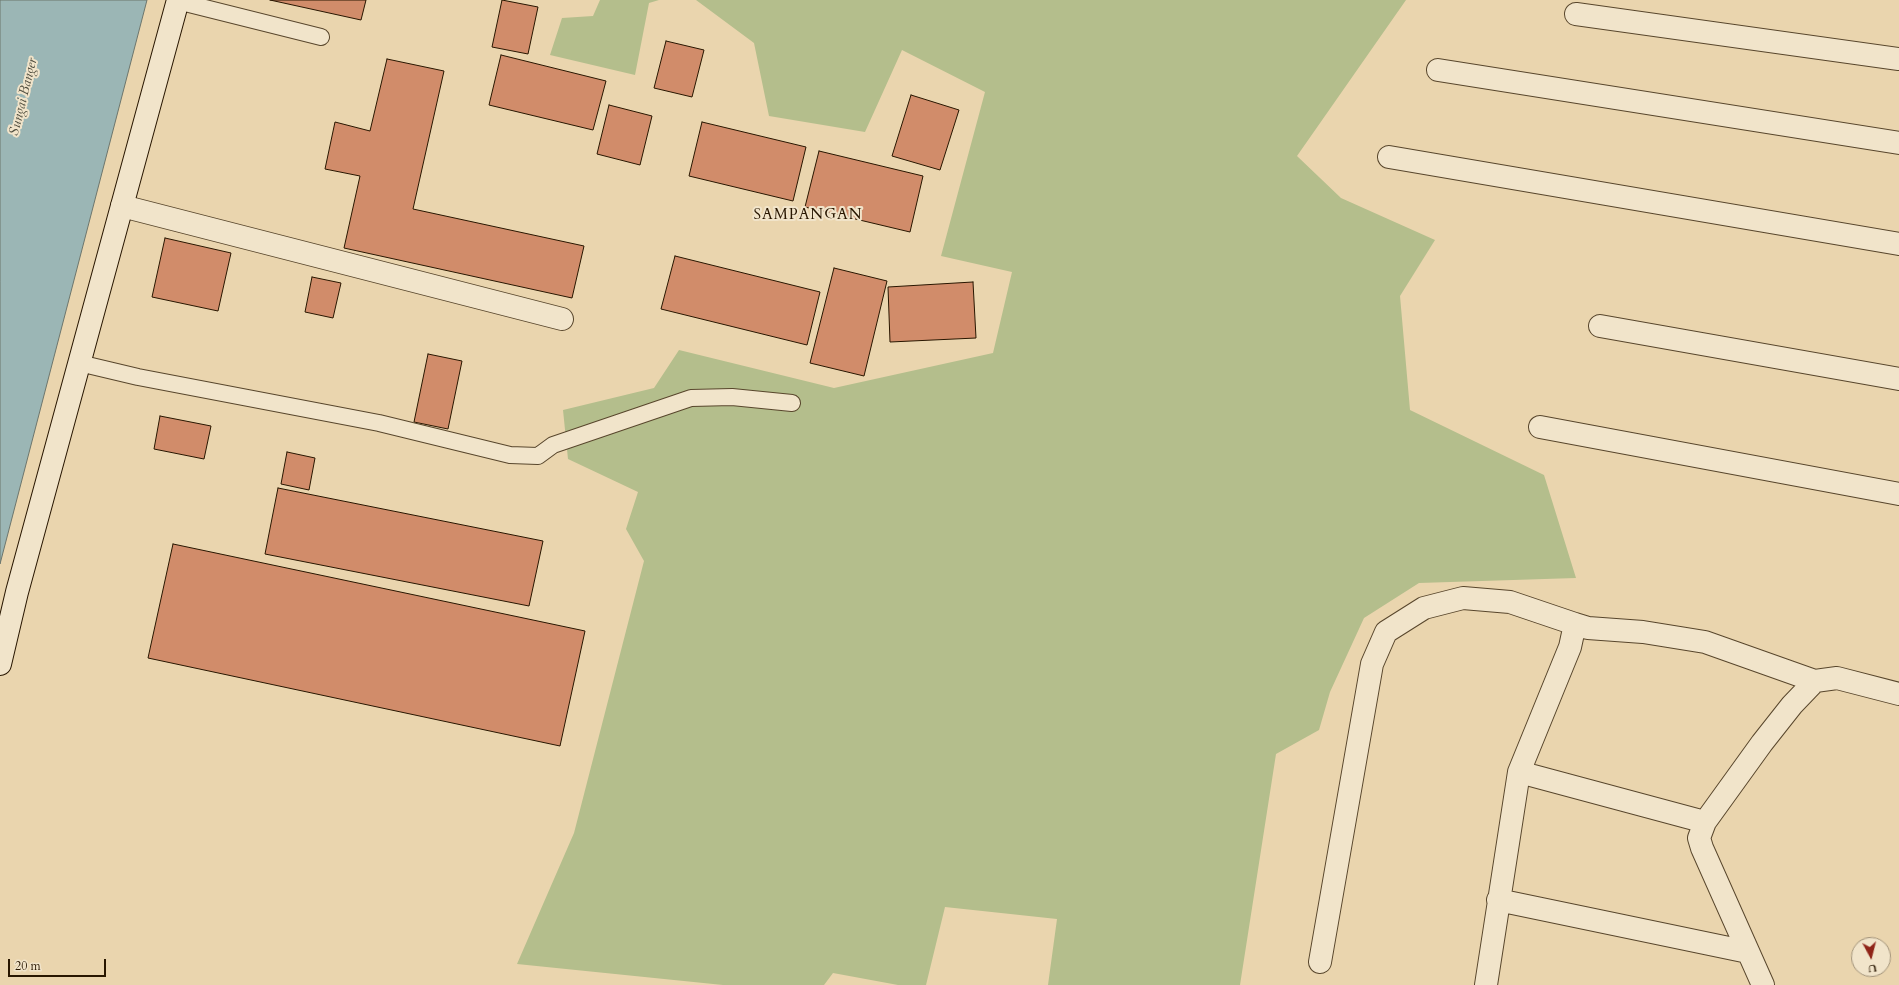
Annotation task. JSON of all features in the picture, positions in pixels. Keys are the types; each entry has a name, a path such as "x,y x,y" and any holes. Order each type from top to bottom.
{"street":[{"path":"0,664 17,592 178,0"},
{"path":"1576,14 1899,59"},
{"path":"1438,70 1899,143"},
{"path":"1389,157 1899,244"},
{"path":"122,206 562,319"},
{"path":"1600,326 1899,379"},
{"path":"1540,427 1899,494"},
{"path":"1320,962 1372,664 1386,632 1424,608 1463,598 1510,602 1588,628 1643,632 1705,642 1815,681 1837,678 1899,694"},
{"path":"1486,985 1519,772 1570,647 1575,624"},
{"path":"1763,985 1702,848 1699,838 1705,822 1762,743 1792,705 1815,681"},
{"path":"1519,772 1705,822"},
{"path":"1498,900 1748,952"}],"lane":[{"path":"178,0 321,36"},
{"path":"79,363 138,377 379,423 510,455 538,456 553,445 691,398 732,397 792,403"}],"green space":[{"path":"600,0 659,0 649,3 635,75 550,55 562,18 593,16"},
{"path":"696,0 1406,0 1297,156 1341,198 1435,240 1400,296 1410,410 1544,475 1576,578 1419,583 1364,618 1330,692 1319,730 1276,754 1240,985 1048,985 1057,919 945,907 926,985 898,985 833,973 824,985 723,985 517,964 574,833 644,561 626,529 638,492 568,459 563,410 654,388 679,350 834,388 993,353 1012,272 941,256 985,92 902,50 865,132 769,116 754,43"}],"water":[{"name":"Sungai Banger","path":"0,0 147,0 0,564"}],"building":[{"path":"270,0 366,0 361,20"},
{"path":"502,0 538,7 528,54 492,47"},
{"path":"666,41 704,50 692,97 654,88"},
{"path":"501,55 606,81 593,130 489,105"},
{"path":"387,59 444,71 413,209 584,246 572,298 344,248 360,176 325,169 335,122 370,131"},
{"path":"911,95 959,110 940,170 892,156"},
{"path":"609,105 652,116 640,165 597,154"},
{"path":"702,122 806,147 793,201 689,176"},
{"path":"819,151 923,176 910,232 805,207"},
{"path":"165,238 231,253 218,311 152,297"},
{"path":"675,256 820,292 807,345 661,309"},
{"path":"834,268 887,281 864,376 810,363"},
{"path":"312,277 341,283 333,318 305,312"},
{"path":"973,282 976,338 890,342 888,287"},
{"path":"428,354 462,361 448,429 414,422"},
{"path":"160,416 211,426 204,459 154,449"},
{"path":"287,452 315,458 309,490 281,484"},
{"path":"278,488 543,541 529,606 265,554"},
{"path":"173,544 585,631 560,746 148,658"}],"district":[{"name":"SAMPANGAN","path":"808,216"}]}
